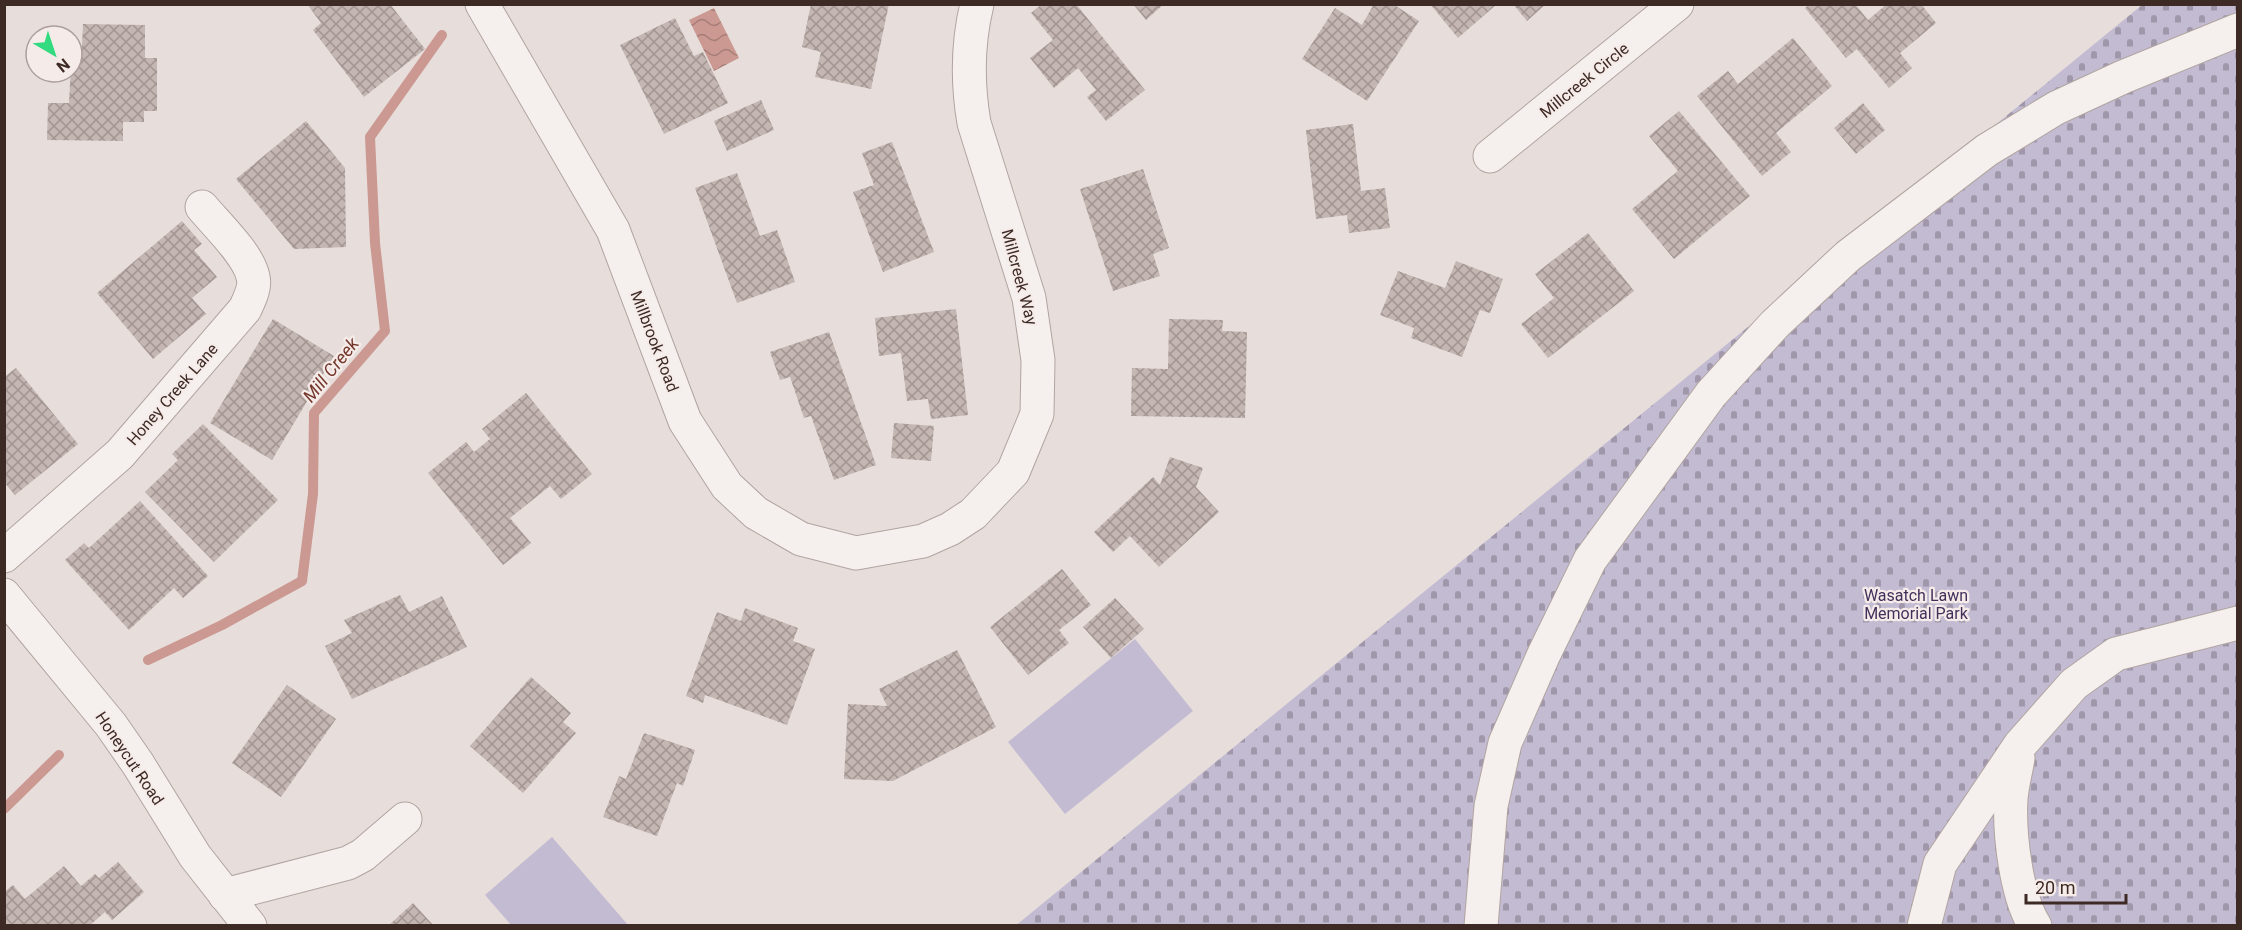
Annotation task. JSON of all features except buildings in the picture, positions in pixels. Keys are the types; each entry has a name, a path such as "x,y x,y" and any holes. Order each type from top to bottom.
{"street":[{"name":"Millbrook Road","path":"482,4 613,230 685,421 727,486 756,513 801,539 856,553 923,541"},
{"name":"Millcreek Way","path":"923,541 950,530 995,494 1013,472 1037,414 1038,360 1029,298 974,123 970,97 968,66 971,31 977,4"},
{"name":"Millcreek Circle","path":"1490,156 1677,4"},
{"path":"1481,926 1491,806 1504,743 1590,560 1711,394 1775,324 1848,256 1988,150 2056,108 2123,77 2238,30"},
{"name":"Honey Creek Lane","path":"4,556 120,454 245,309 253,291 254,277 244,258 202,207"},
{"name":"Honeycut Road","path":"4,595 111,725 195,856 248,925"},
{"path":"1924,926 1940,864 2020,745 2074,684 2116,654 2238,622"},
{"path":"2020,745 2011,799 2015,861 2028,915 2035,926"},
{"path":"225,895 348,863 363,855 405,819"}],"green space":[{"name":"Wasatch Lawn Memorial Park","path":"2142,5 2237,5 2237,925 1015,926"},
{"path":"1135,639 1193,711 1065,814 1008,742"},
{"path":"552,837 628,925 511,925 485,895"}],"water":[{"path":"714,8 739,58 714,71 689,20"}],"waterway":[{"name":"Mill Creek","path":"148,660 222,625 302,581 313,494 314,413 385,331 375,243 370,137 442,35"},
{"name":"Mill Creek","path":"4,809 59,755"}]}
